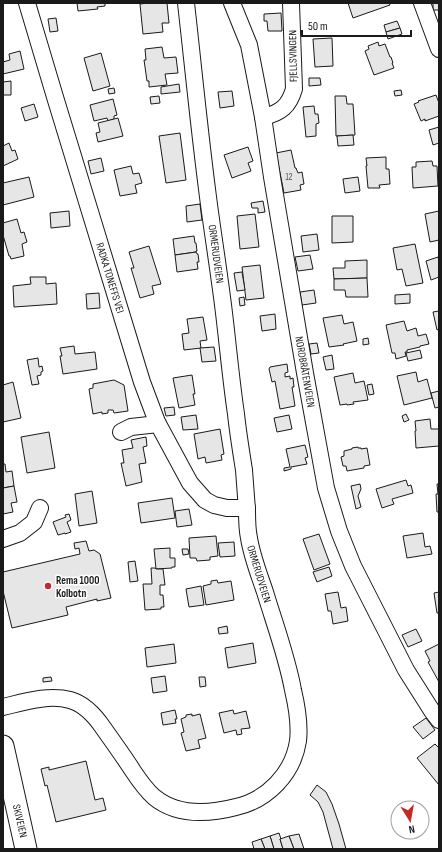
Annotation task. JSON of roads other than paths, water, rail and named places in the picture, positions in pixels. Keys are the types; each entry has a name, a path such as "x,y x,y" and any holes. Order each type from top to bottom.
{"main road":[{"name":"SKIVEIEN","path":"4,755 26,849"}],"street":[{"name":"RADKA TONEFFS VEI","path":"27,3 140,375 158,424 190,483 205,500 214,505 247,508"},
{"name":"ORMERUDVEIEN","path":"3,707 39,699 60,698 74,701 88,710 98,720 143,785 154,797 160,801 186,811 203,812 237,807 262,796 281,780 292,760 296,748 298,738 298,720 292,686 284,652 251,551 248,533 243,469 224,310 206,188 186,3"},
{"name":"NORDBRÅTENVEIEN","path":"232,3 249,45 264,117 272,177 326,488 339,532 353,566 406,670 439,720"},
{"name":"FJELLSVINGEN","path":"264,117 273,115 282,110 290,99 294,89 291,3"},
{"path":"422,3 439,49"},
{"path":"121,432 131,427 158,424"},
{"path":"3,539 20,533 34,522 40,508"}],"place":[{"name":"Rema 1000 Kolbotn","path":"48,586"}]}
